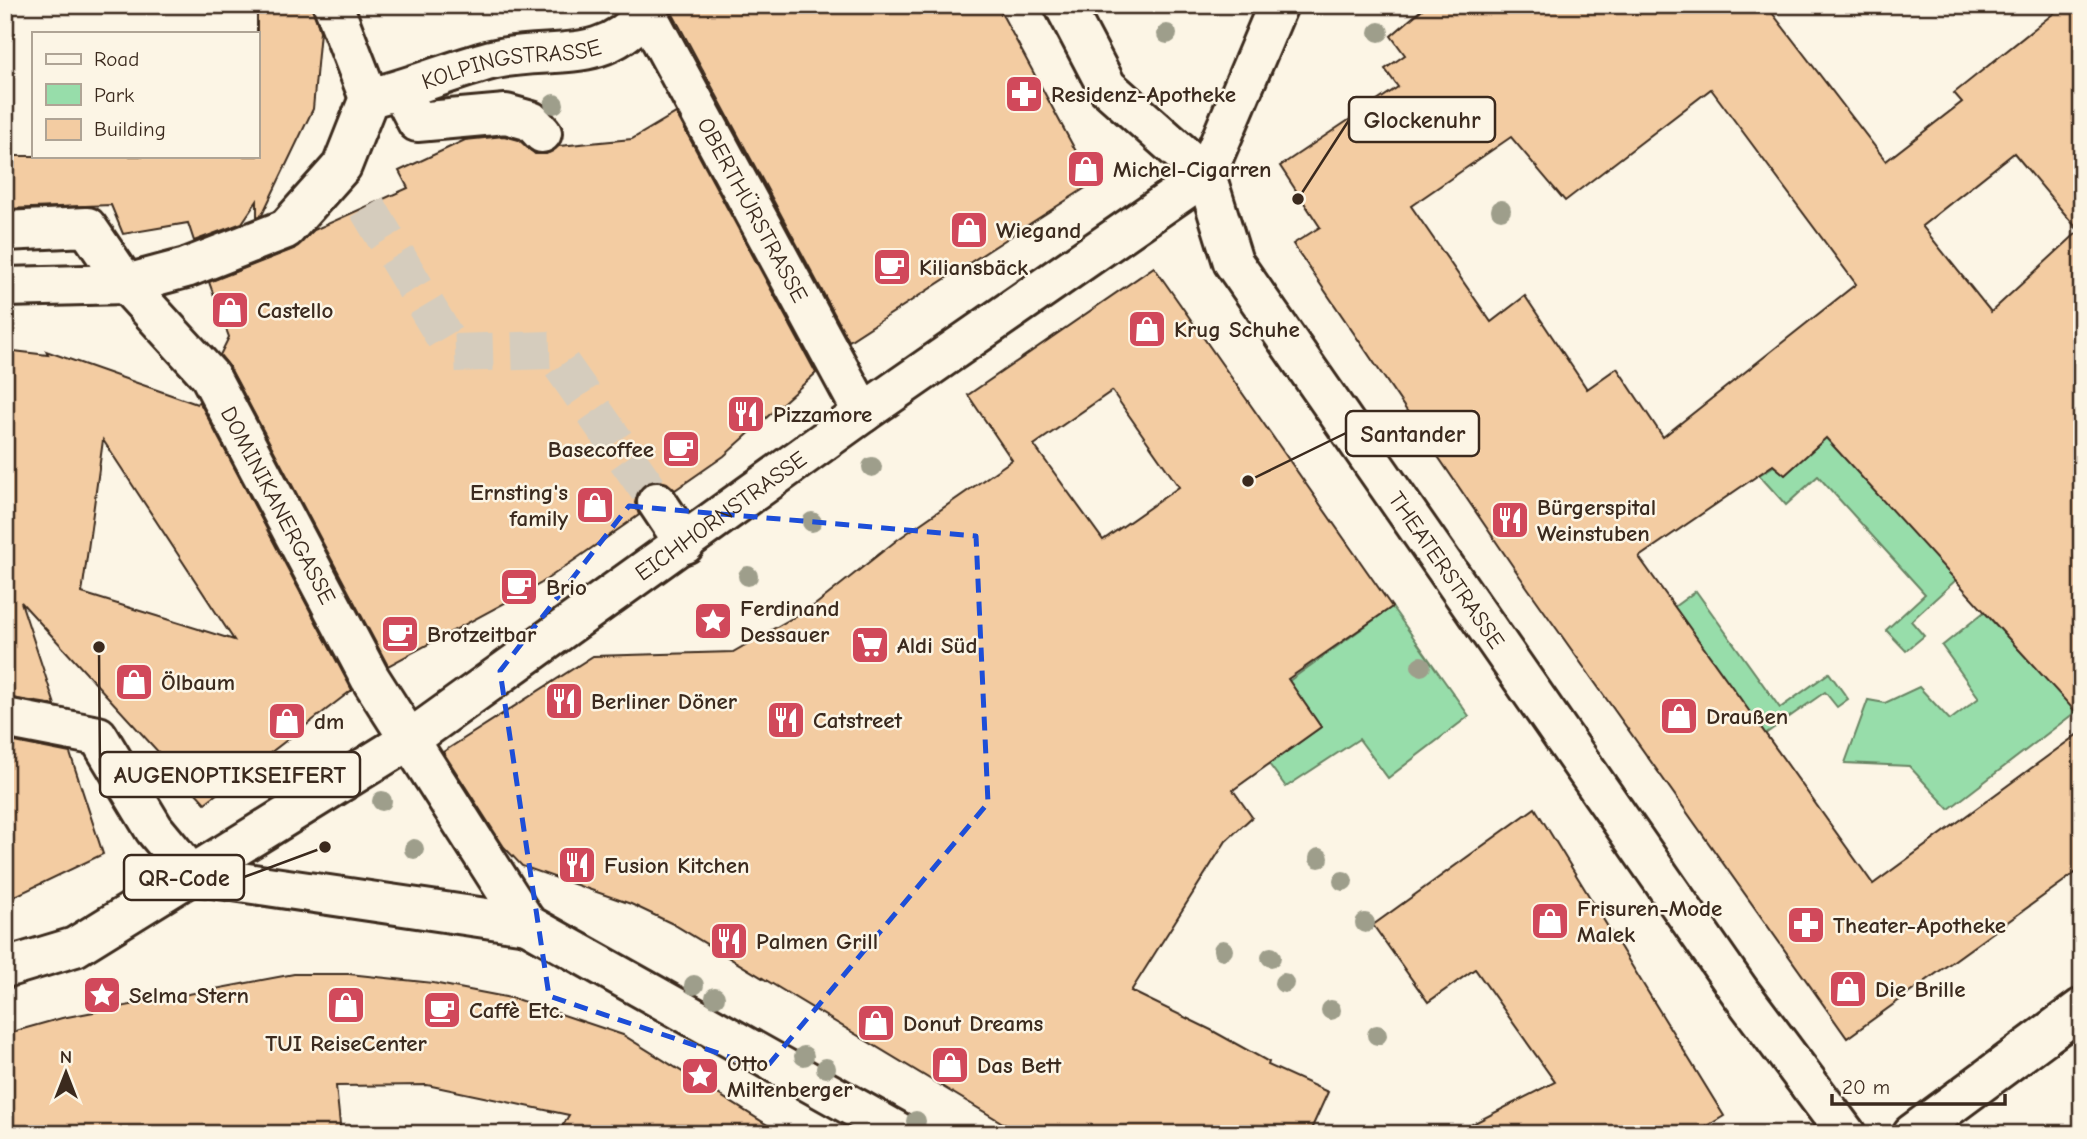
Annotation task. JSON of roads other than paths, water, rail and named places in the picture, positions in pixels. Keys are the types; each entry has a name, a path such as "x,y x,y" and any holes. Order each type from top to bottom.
{"street":[{"path":"332,5 385,94 417,122 506,114 531,121 542,133"},
{"path":"1064,5 1107,87 1206,175 1278,5"},
{"name":"KOLPINGSTRASSE","path":"385,94 493,60 597,49 618,39 643,10"},
{"name":"OBERTHÜRSTRASSE","path":"643,10 863,413"},
{"path":"5,287 126,284 186,268 286,229 342,166 385,94"},
{"name":"EICHHORNSTRASSE","path":"5,968 75,947 409,740 685,544 863,413 1206,175"},
{"name":"THEATERSTRASSE","path":"1206,175 1233,262 1726,972 1846,1134"},
{"name":"DOMINIKANERGASSE","path":"5,231 87,227 126,284 210,376 289,520 370,678 409,740"},
{"path":"657,502 685,544"},
{"path":"5,718 98,736 154,829 192,875 527,923 902,1134"},
{"path":"409,740 527,923"},
{"path":"1912,1134 2082,1008"}],"tunnel":[{"path":"367,207 454,353 551,350 657,502"}],"place":[{"name":"Residenz-Apotheke","path":"1024,94"},
{"name":"Michel-Cigarren","path":"1086,169"},
{"name":"Glockenuhr","path":"1298,199"},
{"name":"Wiegand","path":"969,230"},
{"name":"Kiliansbäck","path":"892,267"},
{"name":"Castello","path":"230,310"},
{"name":"Krug Schuhe","path":"1147,329"},
{"name":"Pizzamore","path":"746,414"},
{"name":"Basecoffee","path":"681,449"},
{"name":"Santander","path":"1248,481"},
{"name":"Ernsting's family","path":"595,505"},
{"name":"Bürgerspital Weinstuben","path":"1510,520"},
{"name":"Brio","path":"519,587"},
{"name":"Ferdinand Dessauer","path":"713,621"},
{"name":"Brotzeitbar","path":"400,634"},
{"name":"Aldi Süd","path":"870,645"},
{"name":"AUGENOPTIKSEIFERT","path":"99,647"},
{"name":"Ölbaum","path":"134,682"},
{"name":"Berliner Döner","path":"564,701"},
{"name":"Draußen","path":"1679,716"},
{"name":"Catstreet","path":"786,720"},
{"name":"dm","path":"287,721"},
{"name":"QR-Code","path":"325,847"},
{"name":"Fusion Kitchen","path":"577,865"},
{"name":"Frisuren-Mode Malek","path":"1550,921"},
{"name":"Theater-Apotheke","path":"1806,925"},
{"name":"Palmen Grill","path":"729,941"},
{"name":"Die Brille","path":"1848,989"},
{"name":"Selma Stern","path":"102,995"},
{"name":"TUI ReiseCenter","path":"346,1005"},
{"name":"Caffè Etc.","path":"442,1010"},
{"name":"Donut Dreams","path":"876,1023"},
{"name":"Das Bett","path":"950,1065"},
{"name":"Otto Miltenberger","path":"700,1076"}]}
